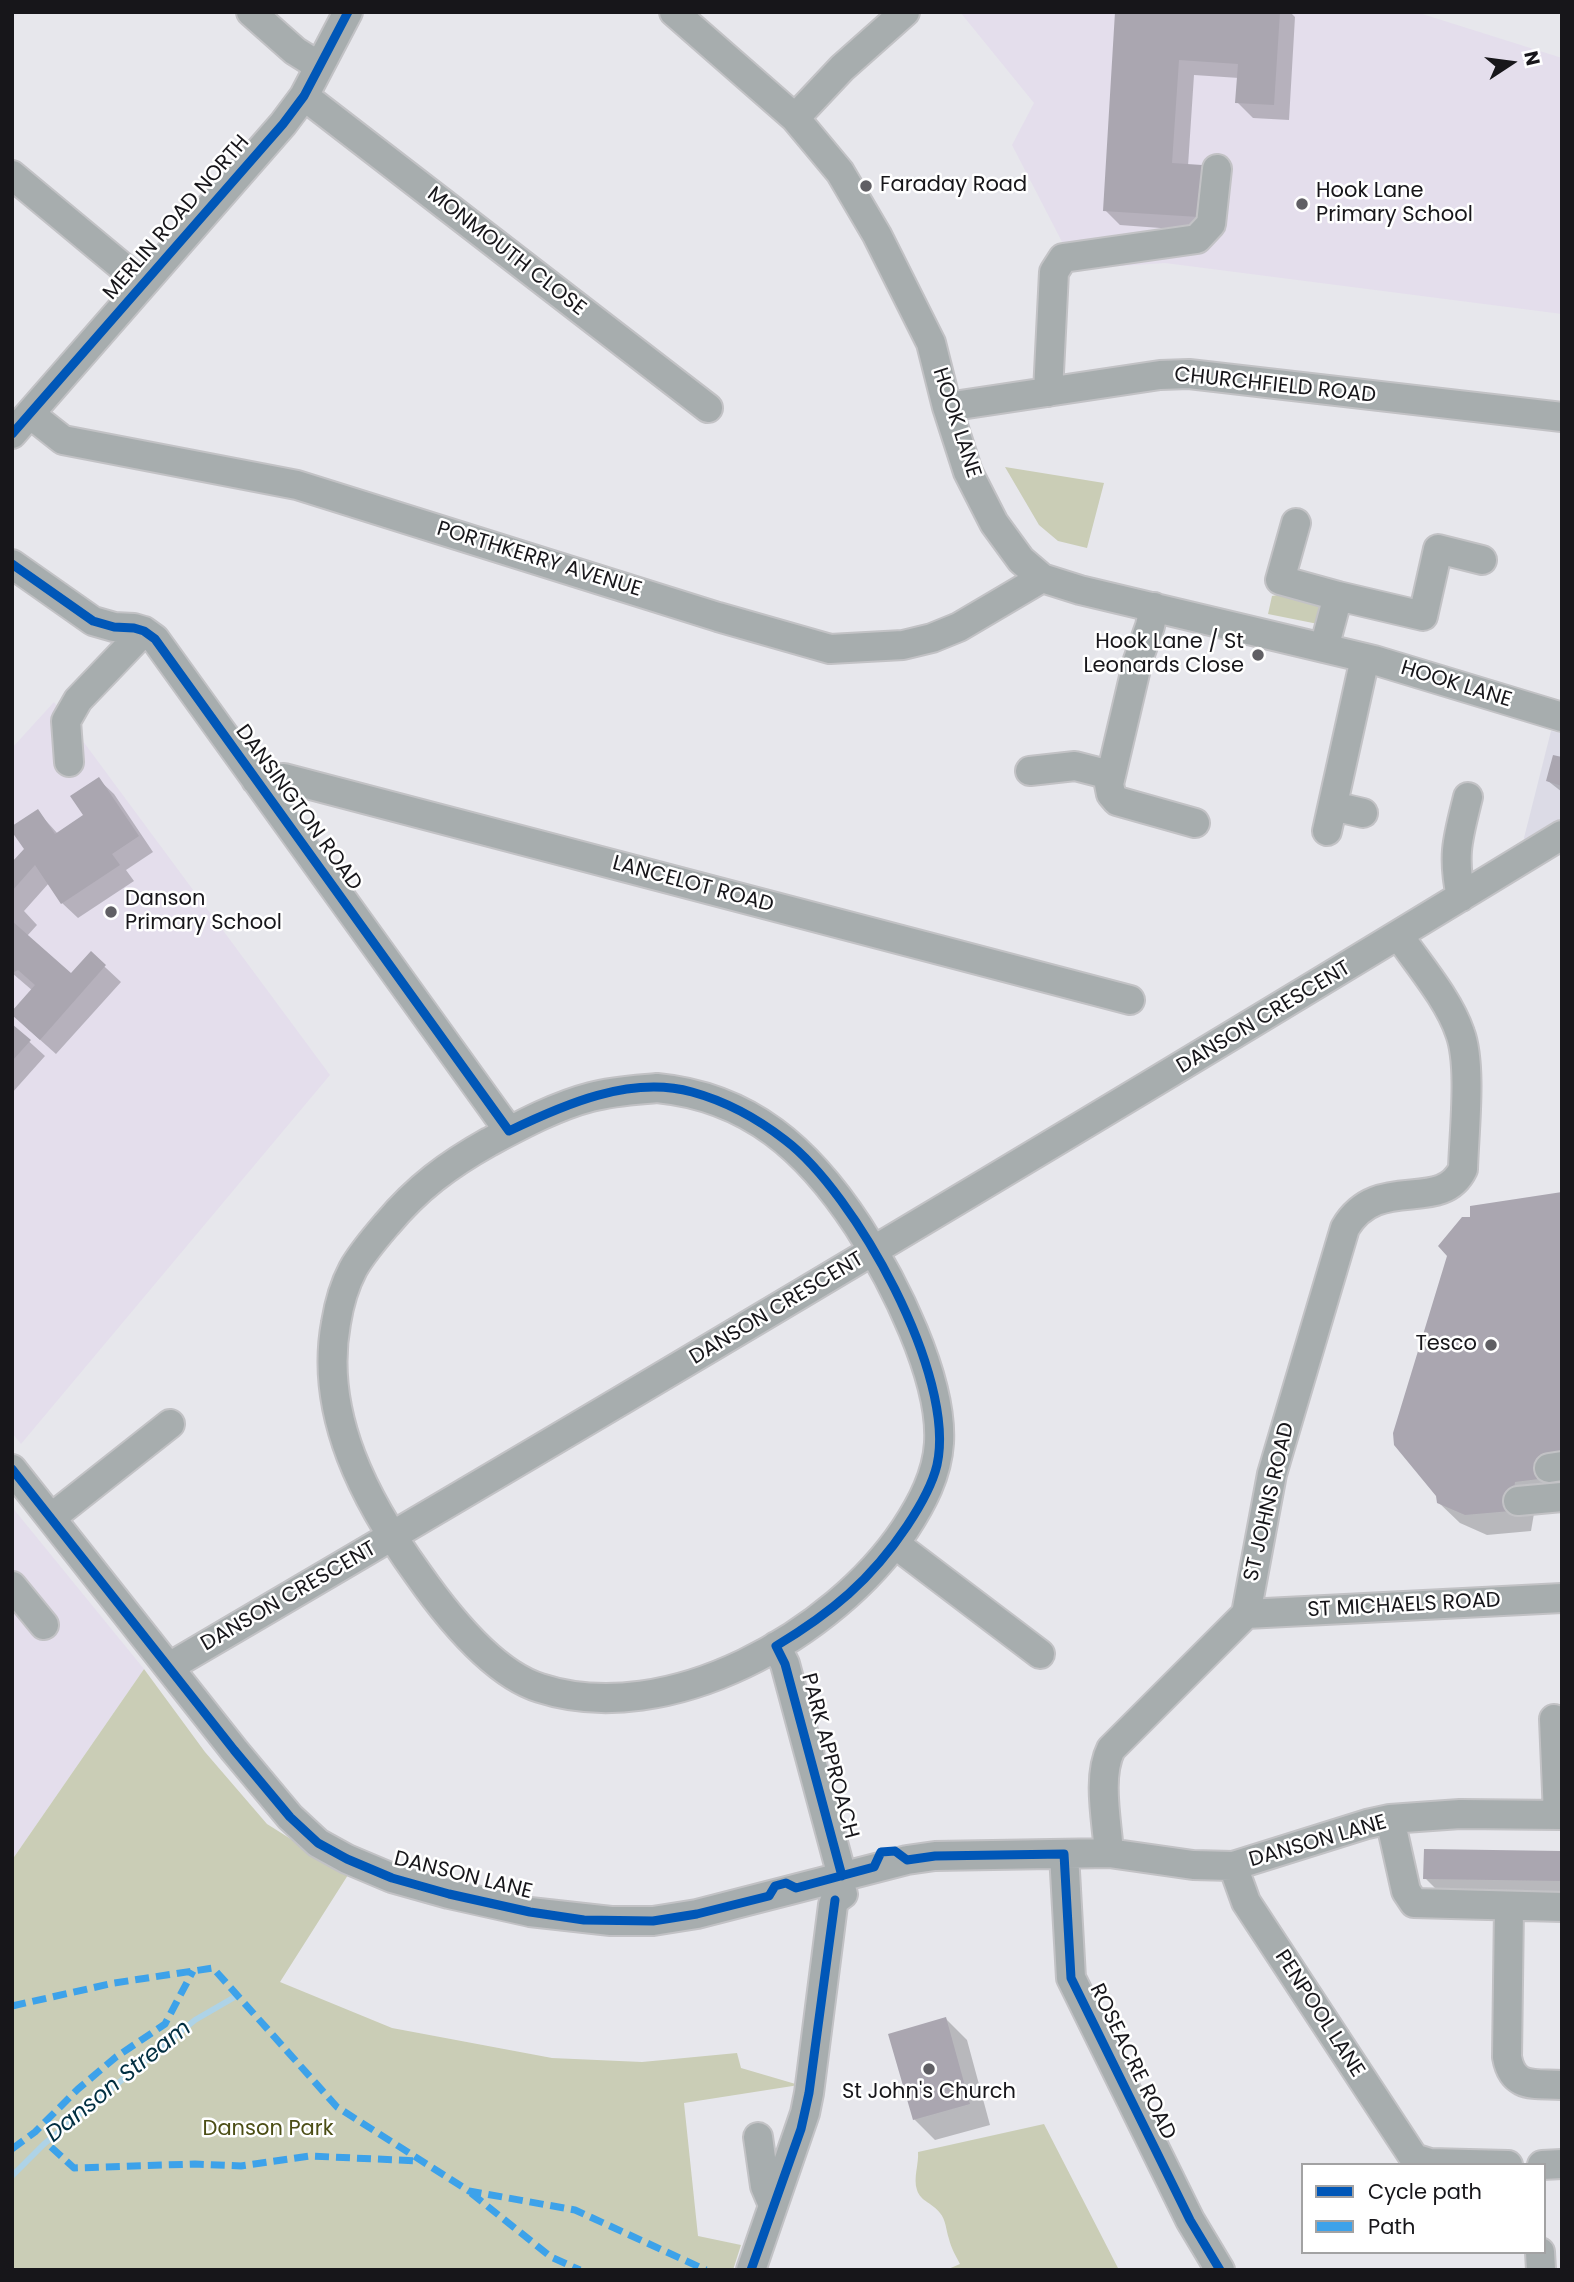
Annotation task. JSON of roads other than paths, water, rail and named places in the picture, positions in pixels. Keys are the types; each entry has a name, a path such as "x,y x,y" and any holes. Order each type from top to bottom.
{"street":[{"path":"251,12 295,51 319,66"},
{"name":"MERLIN ROAD NORTH","path":"21,424 283,124 304,96 348,12"},
{"name":"HOOK LANE","path":"674,12 795,118 840,172 877,235 931,343 947,407 968,472 994,523 1021,560 1042,578 1080,590 1365,658 1562,717"},
{"path":"795,118 842,68 905,12"},
{"name":"MONMOUTH CLOSE","path":"304,96 708,408"},
{"path":"1048,392 1054,272 1063,258 1197,239 1211,224 1217,169"},
{"path":"12,175 143,284"},
{"name":"CHURCHFIELD ROAD","path":"947,407 1160,375 1189,374 1562,417"},
{"name":"PORTHKERRY AVENUE","path":"21,424 63,440 297,485 718,617 830,649 903,645 932,638 959,627 1042,578"},
{"path":"1296,523 1280,580 1423,616 1438,550 1482,560"},
{"path":"12,564 93,621 144,631"},
{"path":"1324,648 1338,596"},
{"path":"1154,607 1110,775 1111,794 1117,801 1195,823"},
{"path":"69,762 66,721 78,700 144,631"},
{"name":"DANSINGTON ROAD","path":"144,631 164,649 509,1131"},
{"path":"1363,813 1330,819 1365,658"},
{"path":"1031,771 1075,766 1110,775"},
{"name":"LANCELOT ROAD","path":"256,780 284,778 1130,1000"},
{"path":"1461,897 1455,871 1456,848 1468,797"},
{"name":"DANSON CRESCENT","path":"169,1667 874,1252 1562,835"},
{"name":"ST JOHNS ROAD","path":"1246,1614 1272,1474 1345,1228 1353,1214 1366,1204 1378,1199 1445,1189 1457,1182 1463,1169 1466,1056 1461,1035 1453,1016 1399,936"},
{"path":"657,1088 690,1092 753,1118 787,1141 817,1171 848,1212 895,1289 916,1337 939,1419 940,1440 936,1466 920,1506 876,1569 848,1597 816,1622 724,1672 657,1693 597,1699 568,1696 534,1687 503,1668 473,1641 431,1592 391,1537 368,1495 348,1448 335,1400 332,1346 340,1303 352,1272 373,1240 403,1205 432,1178 466,1154 509,1131 589,1097 657,1088"},
{"path":"51,1518 170,1424"},
{"name":"DANSON LANE","path":"12,1469 290,1817 318,1843 347,1859 392,1878 449,1894 530,1912 584,1920 653,1921 840,1890 907,1860 935,1856 1109,1853 1193,1865 1233,1866 1390,1819 1460,1814 1560,1815"},
{"path":"1518,1501 1562,1497"},
{"path":"895,1544 1040,1654"},
{"path":"12,1586 44,1626"},
{"name":"ST MICHAELS ROAD","path":"1246,1614 1562,1598"},
{"path":"1109,1853 1104,1775 1105,1761 1111,1749 1246,1614"},
{"name":"PARK APPROACH","path":"776,1646 785,1664 840,1890"},
{"path":"1555,1718 1560,1815"},
{"path":"1390,1819 1406,1891 1414,1903 1562,1907"},
{"name":"ROSEACRE ROAD","path":"1064,1854 1072,1978 1190,2220 1220,2270"},
{"name":"PENPOOL LANE","path":"1233,1866 1246,1902 1414,2158 1430,2163"},
{"path":"751,2270 801,2129 813,2069 840,1890"},
{"path":"1509,1907 1507,2057 1510,2071 1523,2083 1562,2085"},
{"path":"758,2137 765,2186 773,2205"}],"waterway":[{"name":"Danson Stream","path":"12,2176 44,2144 195,2020 233,1998"}],"place":[{"name":"Faraday Road","path":"866,186"},
{"name":"Hook Lane Primary School","path":"1302,204"},
{"name":"Hook Lane / St Leonards Close","path":"1258,655"},
{"name":"Danson Primary School","path":"111,912"},
{"name":"Tesco","path":"1491,1345"},
{"name":"St John's Church","path":"929,2069"}],"park label":[{"name":"Danson Park","path":"268,2130"}]}
